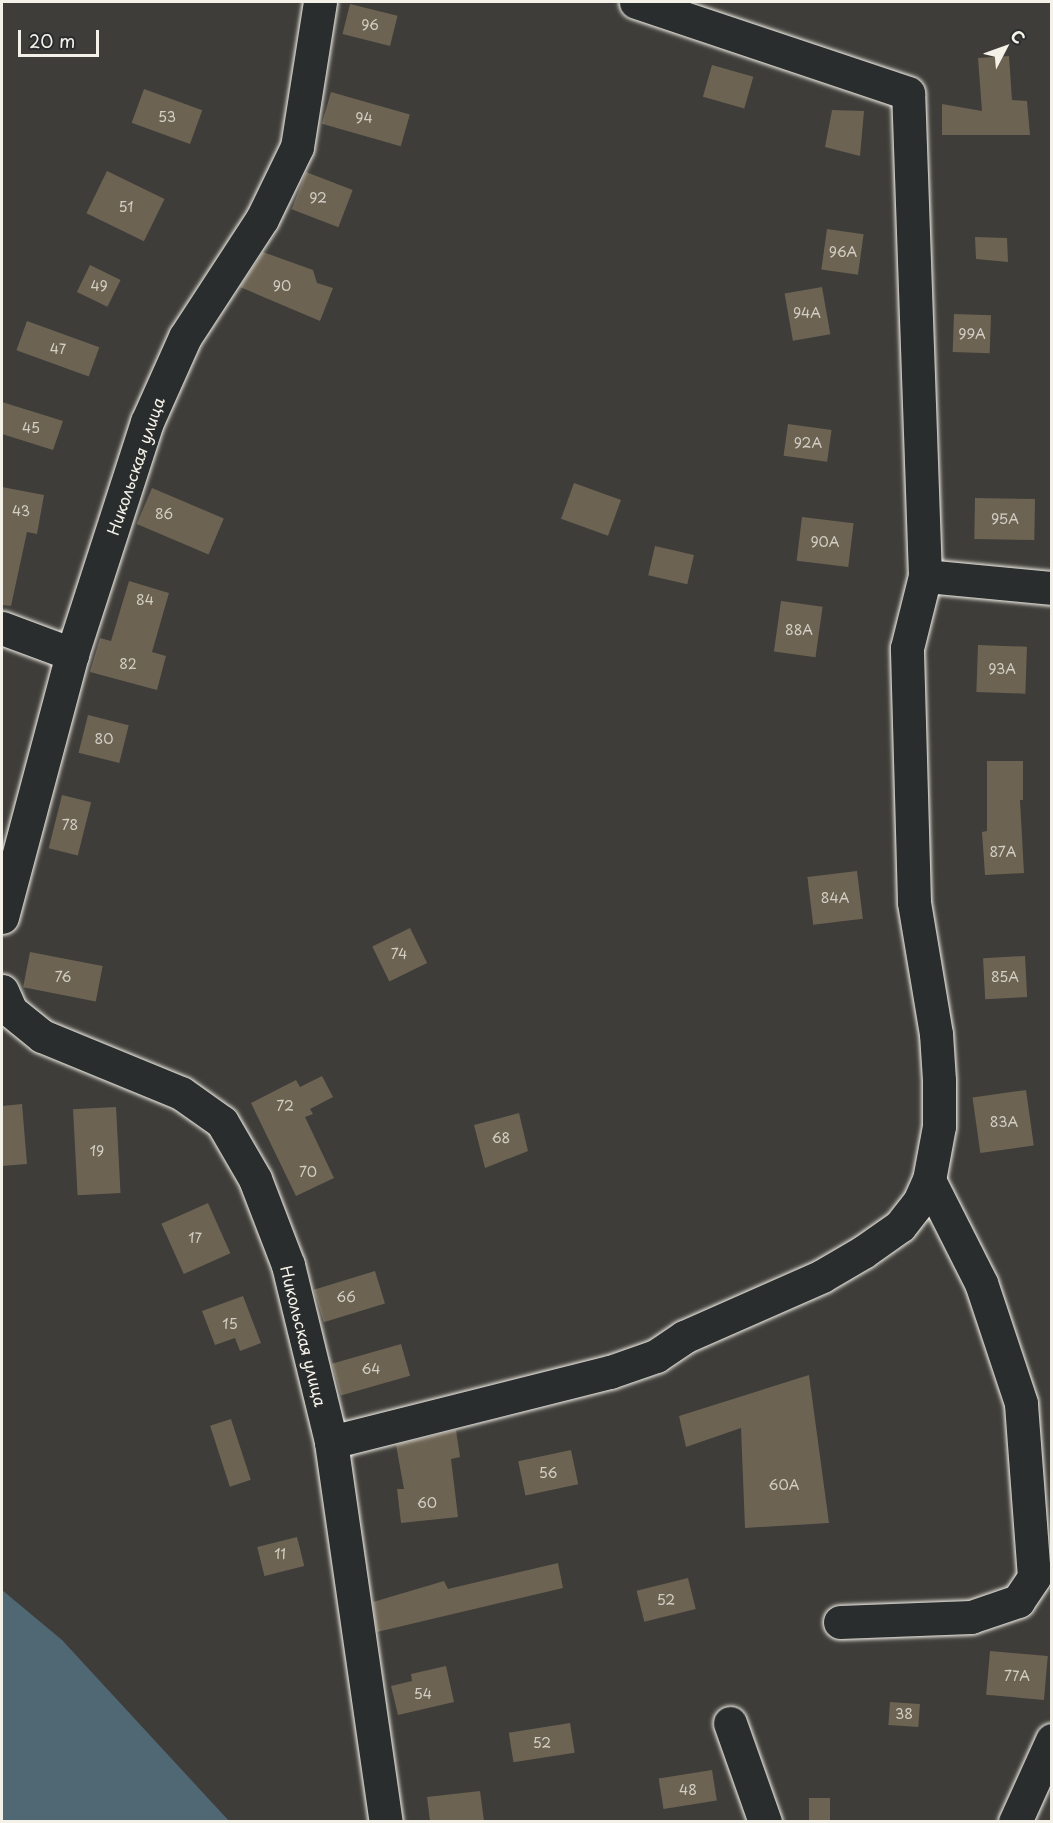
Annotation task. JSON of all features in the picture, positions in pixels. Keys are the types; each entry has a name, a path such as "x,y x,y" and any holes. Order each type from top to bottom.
{"street":[{"name":"Никольская улица","path":"2,917 72,654 156,400 185,337 262,219 297,147 320,2"},
{"path":"331,1442 610,1372 656,1356 694,1332 822,1276 862,1252 900,1226 919,1202 929,1180 939,1126 939,1080 936,1034 914,902 907,648 925,576 908,93 636,2"},
{"path":"925,576 1052,588"},
{"path":"2,628 72,654"},
{"name":"Никольская улица","path":"5,1008 42,1036 181,1093 222,1122 255,1179 288,1265 331,1442 387,1821"},
{"path":"840,1622 971,1617 1018,1601 1034,1577 1022,1403 981,1283 929,1180"},
{"path":"730,1723 765,1821"},
{"path":"1015,1821 1052,1740"}],"water":[{"path":"2,1590 62,1640 229,1821 2,1821"}],"building":[{"path":"350,4 398,16 390,46 343,34"},
{"path":"1009,56 1012,100 1027,101 1030,135 942,135 942,104 982,111 978,58"},
{"path":"712,65 753,77 744,109 703,97"},
{"path":"144,89 202,110 190,144 132,123"},
{"path":"331,92 410,115 401,146 322,124"},
{"path":"832,110 864,111 860,156 825,147"},
{"path":"107,171 165,199 144,241 86,213"},
{"path":"306,172 353,190 338,227 292,209"},
{"path":"827,229 864,234 858,275 821,270"},
{"path":"975,237 1007,238 1008,262 976,259"},
{"path":"263,252 313,270 317,283 333,288 320,321 240,287"},
{"path":"90,265 121,280 107,307 77,292"},
{"path":"822,287 830,334 793,341 785,294"},
{"path":"954,314 991,315 990,353 953,352"},
{"path":"27,321 99,347 89,376 16,350"},
{"path":"2,402 63,421 53,450 2,434"},
{"path":"788,424 832,430 827,462 784,456"},
{"path":"574,483 621,500 608,536 561,519"},
{"path":"2,487 44,495 37,534 27,532 11,606 2,605"},
{"path":"152,488 224,518 209,554 137,524"},
{"path":"975,498 1035,499 1034,540 974,539"},
{"path":"802,517 854,523 848,567 797,561"},
{"path":"655,546 694,555 687,584 648,575"},
{"path":"129,581 169,593 152,652 166,656 157,690 90,672 100,638 111,641"},
{"path":"781,601 823,607 815,657 774,652"},
{"path":"978,645 1027,647 1025,694 976,692"},
{"path":"88,715 129,725 119,763 79,753"},
{"path":"987,761 1023,761 1023,800 1020,800 1024,873 985,875 982,832 987,831"},
{"path":"62,795 91,802 78,856 49,848"},
{"path":"857,871 863,919 813,925 807,877"},
{"path":"410,928 427,963 389,981 372,946"},
{"path":"30,952 103,966 96,1001 23,987"},
{"path":"1025,956 1027,997 985,999 983,958"},
{"path":"322,1076 333,1097 310,1109 313,1114 305,1117 334,1178 296,1196 251,1103 296,1080 300,1087"},
{"path":"1026,1090 1034,1145 980,1153 973,1098"},
{"path":"22,1104 27,1164 2,1166 2,1106"},
{"path":"116,1107 121,1193 78,1195 73,1109"},
{"path":"519,1113 528,1151 485,1168 474,1125"},
{"path":"208,1203 230,1253 184,1274 161,1224"},
{"path":"375,1271 385,1304 324,1322 314,1290"},
{"path":"243,1296 261,1343 240,1351 235,1338 215,1345 202,1311"},
{"path":"401,1344 410,1376 341,1396 332,1364"},
{"path":"809,1375 829,1523 745,1528 741,1428 686,1447 679,1416"},
{"path":"231,1419 251,1480 230,1487 210,1426"},
{"path":"456,1430 460,1457 451,1459 458,1517 401,1523 397,1489 404,1489 396,1445"},
{"path":"571,1450 578,1484 525,1495 518,1461"},
{"path":"297,1537 304,1566 264,1576 257,1547"},
{"path":"558,1563 563,1588 377,1632 373,1602 444,1581 448,1589"},
{"path":"688,1578 696,1609 644,1622 637,1591"},
{"path":"990,1651 1048,1656 1044,1700 986,1695"},
{"path":"446,1666 454,1702 398,1715 391,1686 412,1681 411,1674"},
{"path":"890,1702 920,1704 918,1727 888,1725"},
{"path":"570,1723 575,1753 513,1762 509,1733"},
{"path":"712,1770 717,1801 664,1809 659,1778"},
{"path":"480,1791 484,1821 430,1821 427,1797"},
{"path":"809,1798 830,1798 830,1821 809,1821"}]}
